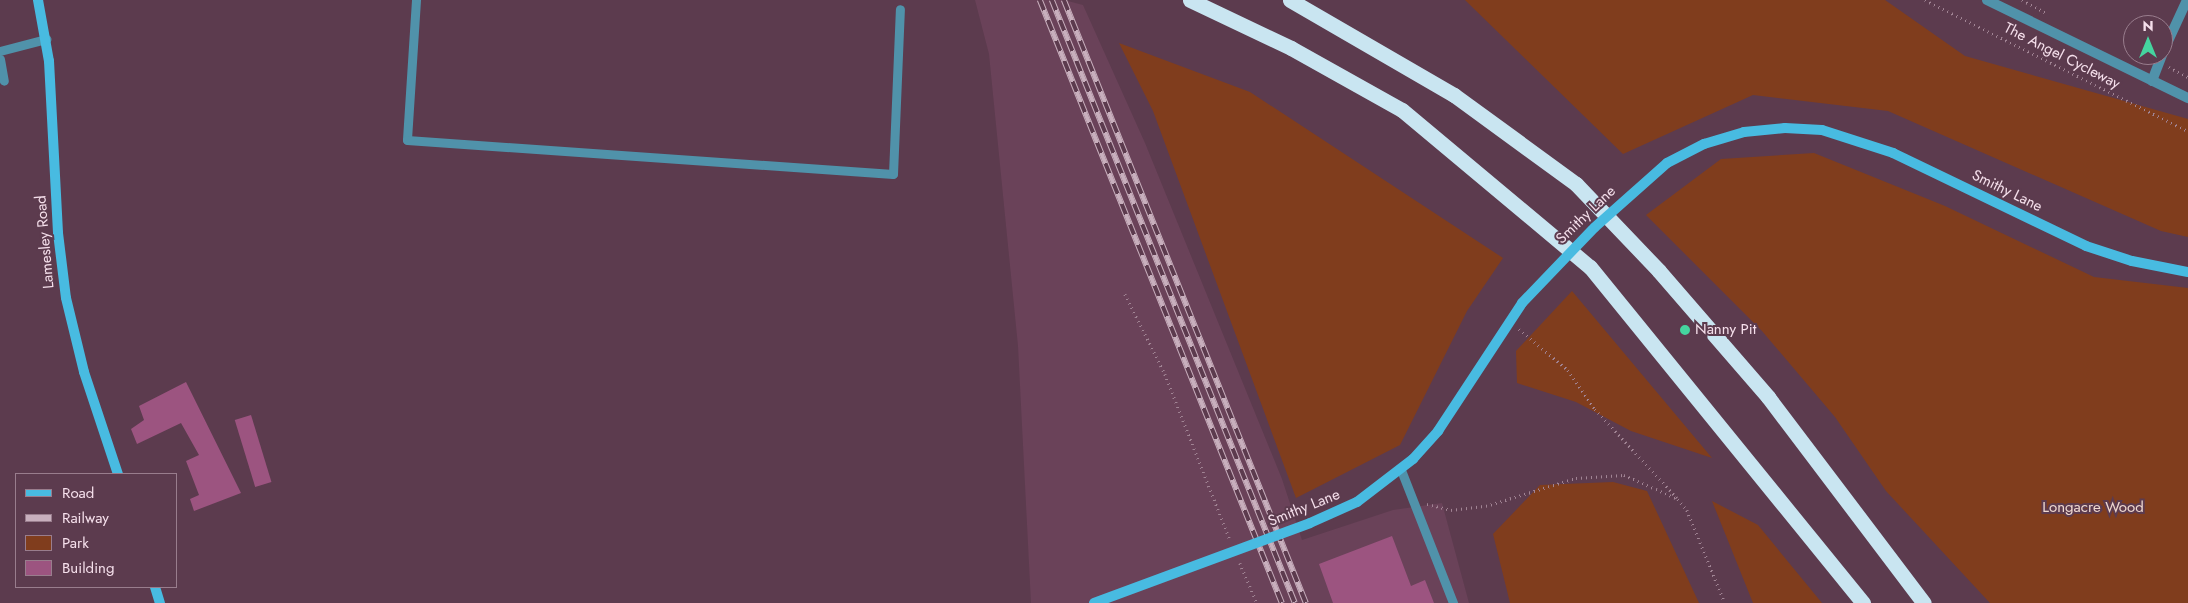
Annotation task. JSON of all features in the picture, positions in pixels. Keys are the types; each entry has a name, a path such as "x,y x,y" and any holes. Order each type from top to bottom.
{"highway":[{"path":"1190,0 1292,48 1402,110 1590,267 1863,603"},
{"path":"1290,0 1454,95 1576,184 1659,271 1762,390 1924,603"}],"street":[{"name":"Lamesley Road","path":"38,0 46,40 58,233 66,298 84,372 118,473"},
{"path":"1987,0 2188,98"},
{"path":"2173,25 2182,1"},
{"path":"2152,81 2158,65"},
{"name":"Smithy Lane","path":"1094,603 1310,523 1357,502 1401,470 1438,431 1509,320 1522,303 1594,227 1667,163 1704,144 1744,132 1785,128 1831,132 1893,153 2086,246 2132,262 2188,272"},
{"path":"155,588 160,603"}],"lane":[{"path":"416,0 407,140 894,174 900,9"},
{"path":"0,50 46,40"},
{"path":"0,59 4,81"},
{"path":"1401,470 1453,603"}],"path":[{"name":"The Angel Cycleway","path":"1926,0 2188,131"},
{"path":"2172,65 2188,77"},
{"path":"1124,294 1165,374 1231,542"},
{"path":"1509,320 1568,370 1595,409 1687,510 1725,603"},
{"path":"1413,501 1451,510 1486,506 1576,478 1603,473 1624,476 1678,499"},
{"path":"1238,559 1257,603"}],"shaded area":[{"path":"975,0 1064,0 1083,5 1145,143 1282,479 1302,540 1393,510 1442,503 1469,603 1031,603 1018,346 989,54"}],"green space":[{"path":"1465,0 1885,0 1965,56 2188,119 2188,237 2161,231 1888,111 1753,95 1623,154"},
{"path":"1119,43 1250,92 1503,258 1467,311 1400,445 1296,498 1153,111"},
{"name":"Longacre Wood","path":"1814,153 1945,206 2094,277 2188,288 2188,603 1990,603 1886,491 1835,417 1762,331 1646,215 1721,159"},
{"path":"1572,291 1712,458 1631,431 1576,402 1517,383 1516,351"},
{"path":"1613,482 1647,491 1699,603 1510,603 1493,534 1540,485"},
{"path":"1712,501 1758,525 1822,603 1753,603"}],"building":[{"path":"186,382 241,493 194,511 190,499 199,495 186,461 199,455 181,423 137,444 131,429 144,420 139,406"},
{"path":"251,415 271,482 255,487 235,420"},
{"path":"1392,536 1411,586 1425,580 1434,603 1333,603 1319,564"}],"railway":[{"path":"1040,0 1282,603"},
{"path":"1052,0 1295,603"},
{"path":"1064,0 1306,603"}],"place":[{"name":"Nanny Pit","path":"1685,330"}]}
